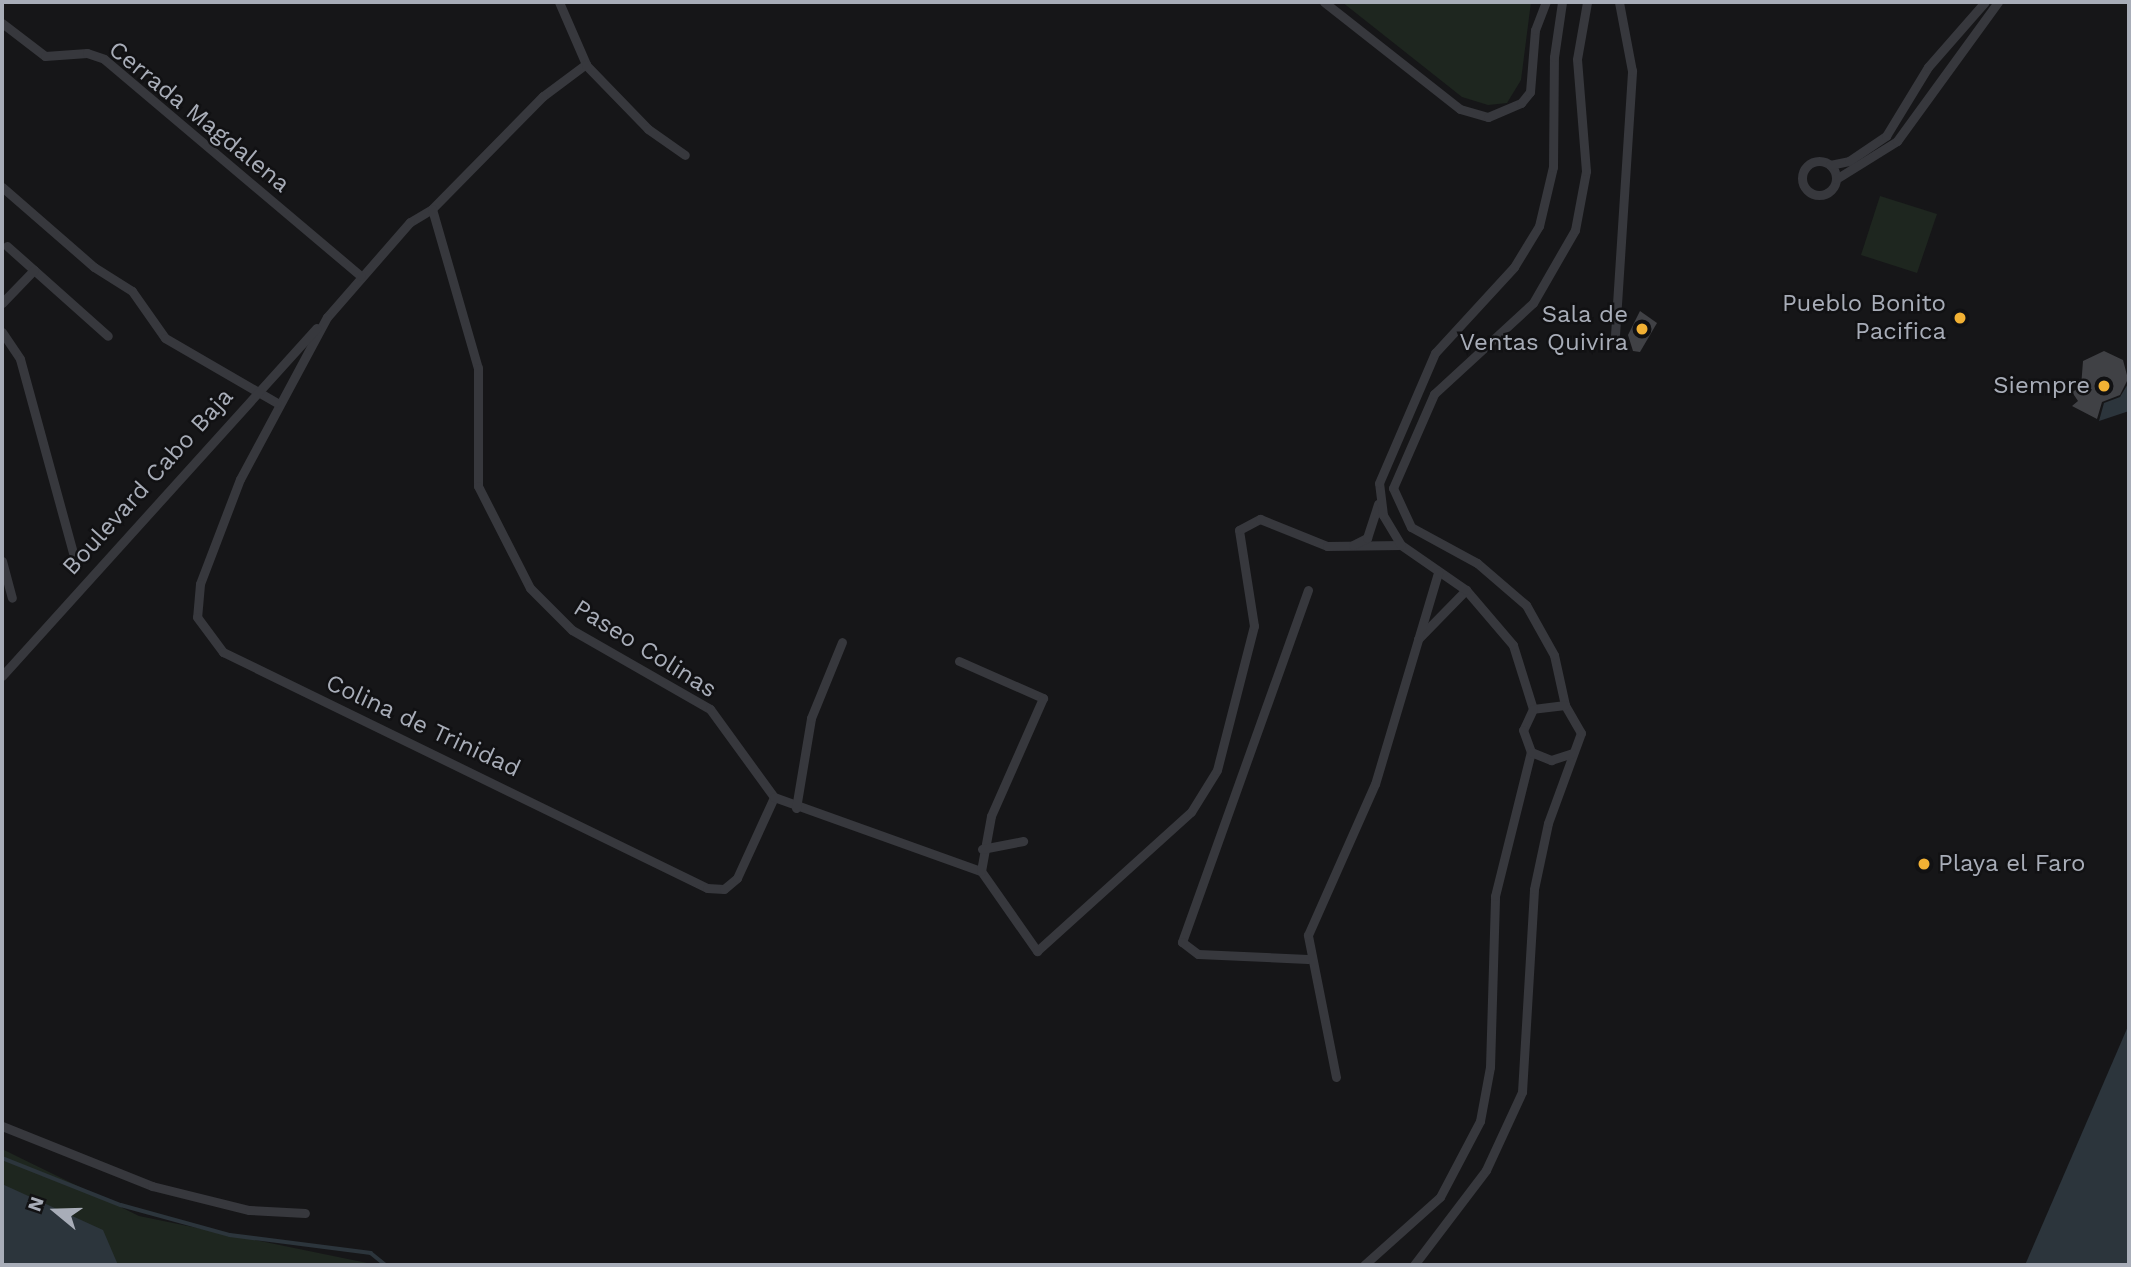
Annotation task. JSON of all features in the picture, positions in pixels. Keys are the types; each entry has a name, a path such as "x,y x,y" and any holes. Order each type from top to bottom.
{"street":[{"path":"559,2 586,65 648,129 685,155"},
{"path":"1324,2 1460,109 1488,117 1521,103 1530,92 1535,30 1546,2"},
{"path":"1344,548 1367,538 1389,450 1435,353 1514,267 1539,226 1553,167 1554,57 1562,2"},
{"path":"1414,1265 1486,1170 1522,1092 1534,888 1572,753 1581,733 1565,705 1554,655 1526,605 1485,568 1412,527 1393,488 1434,394 1533,303 1575,230 1586,171 1577,59 1587,2"},
{"path":"1615,335 1632,71 1619,2"},
{"path":"1985,2 1928,67 1886,136 1849,161 1830,165 1810,164 1803,183 1818,195 1836,179 1897,141 1998,2"},
{"name":"Cerrada Magdalena","path":"2,23 45,57 87,53 104,59 361,276"},
{"name":"Boulevard Cabo Baja","path":"2,676 255,391 327,317 410,222 432,209 543,96 586,65"},
{"path":"1830,165 1836,179"},
{"path":"2,187 131,291 165,338 277,403"},
{"name":"Paseo Colinas","path":"432,209 478,368 478,486 511,556 530,588 572,630 710,709 774,797 796,808 981,871"},
{"path":"7,246 108,336"},
{"path":"2,303 34,270"},
{"name":"Boulevard Cabo Baja","path":"218,534 277,403 327,317"},
{"path":"2,332 20,359 74,552"},
{"path":"1364,1265 1440,1197 1480,1121 1490,1067 1495,896 1531,752 1523,730 1532,709 1513,645 1466,590 1401,545 1378,497"},
{"path":"959,661 1043,698 982,849 981,871 1037,951 1191,812 1217,770 1254,626 1239,530 1269,520 1344,548 1401,545"},
{"name":"Colina de Trinidad","path":"218,534 197,603 204,634 223,652 701,886 724,889 741,872 774,797"},
{"path":"2,561 12,598"},
{"path":"1336,1077 1308,959 1311,922 1375,784 1414,643 1438,572"},
{"path":"1308,590 1182,942 1198,954 1308,959"},
{"path":"1414,643 1466,590"},
{"path":"796,808 811,718 842,642"},
{"path":"1532,709 1565,705"},
{"path":"1531,752 1550,760 1572,753"},
{"path":"982,849 1023,841"},
{"path":"2,1126 152,1186 249,1210 305,1213"}],"shaded area":[{"path":"1342,2 1531,2 1521,80 1507,103 1488,105 1462,97"},
{"path":"1880,196 1937,214 1917,273 1861,255"},
{"path":"2129,382 2129,411 2099,421 2104,403 2120,397"},
{"path":"2129,1024 2129,1265 2025,1265"},
{"path":"2,1149 139,1216 377,1265 2,1265"},
{"path":"2,1184 103,1230 118,1265 2,1265"}],"building":[{"name":"Sala de Ventas Quivira","path":"1640,311 1657,323 1640,352 1633,351 1628,335"},
{"name":"Siempre","path":"2104,351 2123,360 2128,379 2120,395 2102,402 2097,419 2072,406 2078,401 2072,392 2081,387 2083,361"}],"waterway":[{"path":"2,1158 121,1205 230,1235 371,1253 386,1265"}],"place":[{"name":"Pueblo Bonito Pacifica","path":"1960,318"},
{"name":"Sala de Ventas Quivira","path":"1642,329"},
{"name":"Siempre","path":"2104,386"},
{"name":"Playa el Faro","path":"1924,864"}]}
